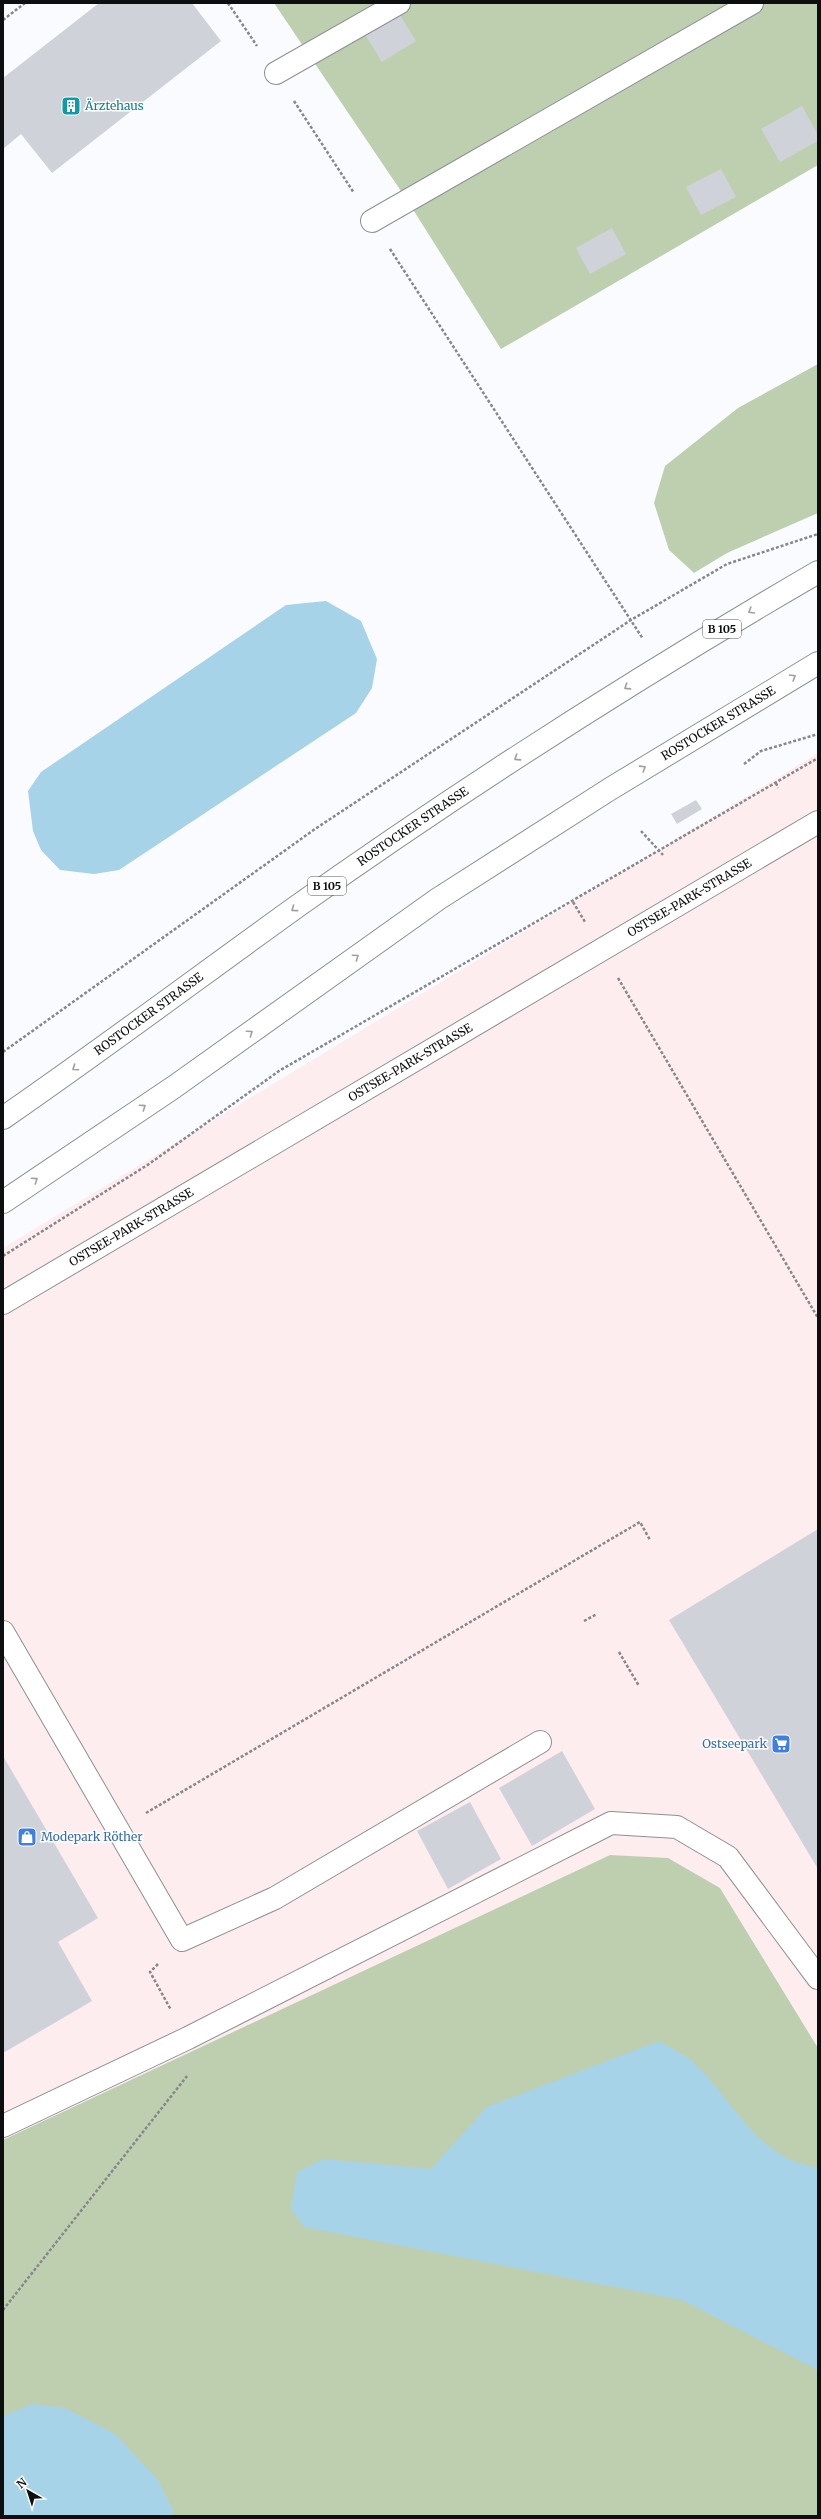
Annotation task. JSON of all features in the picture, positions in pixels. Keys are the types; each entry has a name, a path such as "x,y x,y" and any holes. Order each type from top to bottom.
{"main road":[{"path":"276,73 399,3"},
{"path":"372,221 752,3"},
{"name":"ROSTOCKER STRASSE","path":"3,1118 301,904 505,766 659,666 818,572"},
{"name":"ROSTOCKER STRASSE","path":"3,1202 174,1086 438,899 624,780 818,663"},
{"name":"OSTSEE-PARK-STRASSE","path":"3,1303 818,822"},
{"path":"3,1632 182,1940 275,1898 540,1742"},
{"path":"3,2126 188,2038 611,1823 677,1827 728,1857 818,1978"}],"path":[{"path":"3,20 25,3"},
{"path":"228,3 276,73 631,620 659,666"},
{"path":"3,1052 316,829 631,620 727,564 818,534"},
{"path":"744,764 761,752 818,734"},
{"path":"3,1256 149,1164 279,1071 341,1033 573,902 818,758"},
{"path":"776,783 778,788"},
{"path":"641,831 663,855"},
{"path":"573,902 818,1318"},
{"path":"118,1829 640,1522 650,1540"},
{"path":"584,1622 596,1614"},
{"path":"619,1652 639,1686"},
{"path":"3,2310 187,2077 188,2038 150,1972 182,1940"}],"shaded area":[{"path":"818,753 818,2048 720,1888 610,1855 3,2140 3,1248"}],"green space":[{"path":"274,3 818,3 818,165 501,349 407,200"},
{"path":"818,364 818,513 727,553 694,573 669,550 654,503 665,466 738,408"},
{"path":"610,1855 668,1858 720,1888 818,2048 818,2516 3,2516 3,2140"}],"water":[{"path":"326,601 361,621 377,659 372,688 356,713 119,870 94,874 60,870 41,850 33,831 28,791 41,772 286,605"},
{"path":"659,2041 693,2062 708,2077 748,2126 778,2153 796,2162 818,2168 818,2370 682,2300 304,2227 291,2209 297,2172 324,2159 431,2169 487,2107"},
{"path":"33,2404 65,2408 115,2434 158,2480 173,2510 172,2516 3,2516 3,2416"}],"building":[{"name":"Ärztehaus","path":"99,3 192,3 221,41 52,173 21,134 3,149 3,78"},
{"path":"395,7 416,41 382,62 361,28"},
{"path":"802,106 818,135 818,141 780,162 761,129"},
{"path":"721,169 736,197 701,215 686,187"},
{"path":"612,228 626,254 590,274 576,248"},
{"path":"696,800 702,809 677,824 671,814"},
{"name":"Ostseepark","path":"818,1529 818,1869 669,1620"},
{"path":"562,1751 595,1809 532,1846 499,1788"},
{"name":"Modepark Röther","path":"3,1756 98,1918 58,1942 92,2001 3,2053"},
{"path":"470,1802 501,1859 448,1889 417,1831"}],"place":[{"name":"Ärztehaus","path":"71,106"},
{"name":"Ostseepark","path":"781,1744"},
{"name":"Modepark Röther","path":"27,1837"}]}
